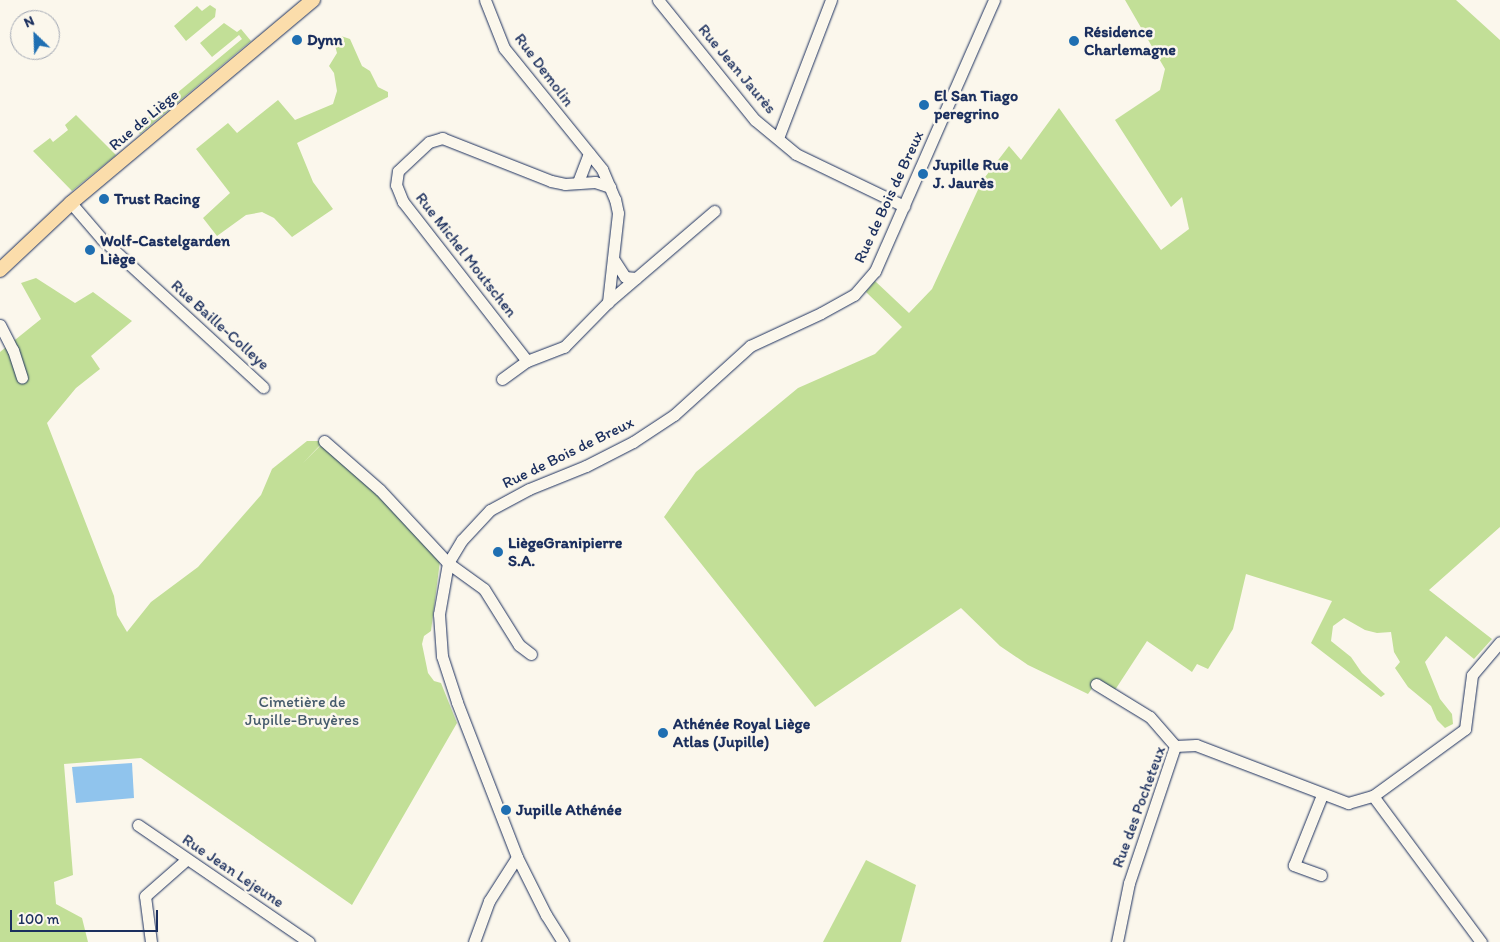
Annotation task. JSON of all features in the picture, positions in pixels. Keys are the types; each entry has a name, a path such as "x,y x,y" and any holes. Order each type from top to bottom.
{"main road":[{"name":"Rue de Liège","path":"0,270 71,203 313,0"}],"street":[{"name":"Rue Demolin","path":"485,0 504,48 602,169 610,187"},
{"name":"Rue Jean Jaurès","path":"658,0 755,120 796,154 904,206"},
{"path":"778,138 831,0"},
{"name":"Rue de Bois de Breux","path":"563,942 546,915 518,857 457,702 442,656 439,614 448,563 462,540 490,510 529,489 586,466 633,442 674,414 750,346 821,313 854,295 875,271 994,0"},
{"name":"Rue Michel Moutschen","path":"526,361 403,202 396,185 398,172 429,142 442,138 551,181 565,184 595,182 610,187"},
{"path":"578,182 588,153"},
{"path":"608,302 618,213 616,199 610,187"},
{"name":"Rue Baille-Colleye","path":"71,203 102,239 263,386"},
{"path":"502,378 526,361 564,347 608,302 714,211"},
{"path":"614,260 625,277 636,278"},
{"path":"0,325 13,350 22,378"},
{"path":"324,441 380,490 448,563 484,589 519,645 531,654"},
{"name":"Rue des Pocheteux","path":"1117,942 1129,883 1175,746 1196,745 1322,795 1348,803 1373,796 1465,729 1472,676 1500,642"},
{"path":"1096,684 1150,717 1175,746"},
{"path":"1321,875 1294,865 1322,795"},
{"path":"1373,796 1481,942"},
{"name":"Rue Jean Lejeune","path":"138,825 186,860 309,942"},
{"path":"474,942 489,901 518,857"},
{"path":"151,942 145,896 186,860"}],"green space":[{"path":"1125,0 1456,0 1500,40 1500,527 1429,590 1492,639 1474,659 1446,636 1425,662 1440,699 1452,714 1453,724 1445,728 1437,720 1431,706 1408,687 1395,668 1400,662 1394,652 1391,632 1377,633 1365,630 1344,618 1333,626 1331,641 1351,657 1362,673 1385,694 1381,697 1311,643 1332,601 1246,574 1233,629 1208,669 1197,664 1192,672 1147,641 1115,690 1099,679 1088,694 1028,665 1000,646 961,608 815,707 664,517 696,472 798,388 875,354 902,327 866,292 875,281 909,313 932,289 982,181 1009,146 1021,160 1059,108 1161,250 1189,229 1182,197 1171,207 1115,120 1160,90 1165,69"},
{"path":"210,5 216,9 215,17 186,41 174,26 197,6 202,11"},
{"path":"224,23 237,32 241,29 251,41 140,134 135,128 242,39 239,35 212,57 200,43"},
{"path":"341,36 350,39 362,66 370,71 378,87 388,92 388,97 297,143 313,182 333,209 292,237 274,218 262,212 246,215 217,236 203,218 230,193 196,149 228,123 237,133 278,100 295,120 333,104 337,91 334,73 329,66 337,53 334,42 336,38"},
{"path":"76,115 116,155 72,191 33,151 50,138 53,142 68,130 65,125"},
{"name":"Cimetière de Jupille-Bruyères","path":"36,278 75,303 93,292 132,321 91,356 100,369 76,388 47,423 114,596 117,615 127,632 151,602 198,567 261,495 272,469 307,441 324,441 303,463 322,444 398,514 440,561 431,631 424,636 422,644 428,673 434,681 441,683 457,723 352,905 141,758 64,764 73,875 54,882 56,904 82,918 88,942 0,942 0,352 41,319 21,283"},
{"path":"866,860 916,885 901,942 823,942"}],"water":[{"path":"132,763 134,798 76,803 72,767"}],"place":[{"name":"Dynn","path":"297,40"},
{"name":"Résidence Charlemagne","path":"1074,41"},
{"name":"El San Tiago peregrino","path":"924,105"},
{"name":"Jupille Rue J. Jaurès","path":"923,174"},
{"name":"Trust Racing","path":"104,199"},
{"name":"Wolf-Castelgarden Liège","path":"90,250"},
{"name":"LiègeGranipierre S.A.","path":"498,552"},
{"name":"Athénée Royal Liège Atlas (Jupille)","path":"663,733"},
{"name":"Jupille Athénée","path":"506,810"}]}
